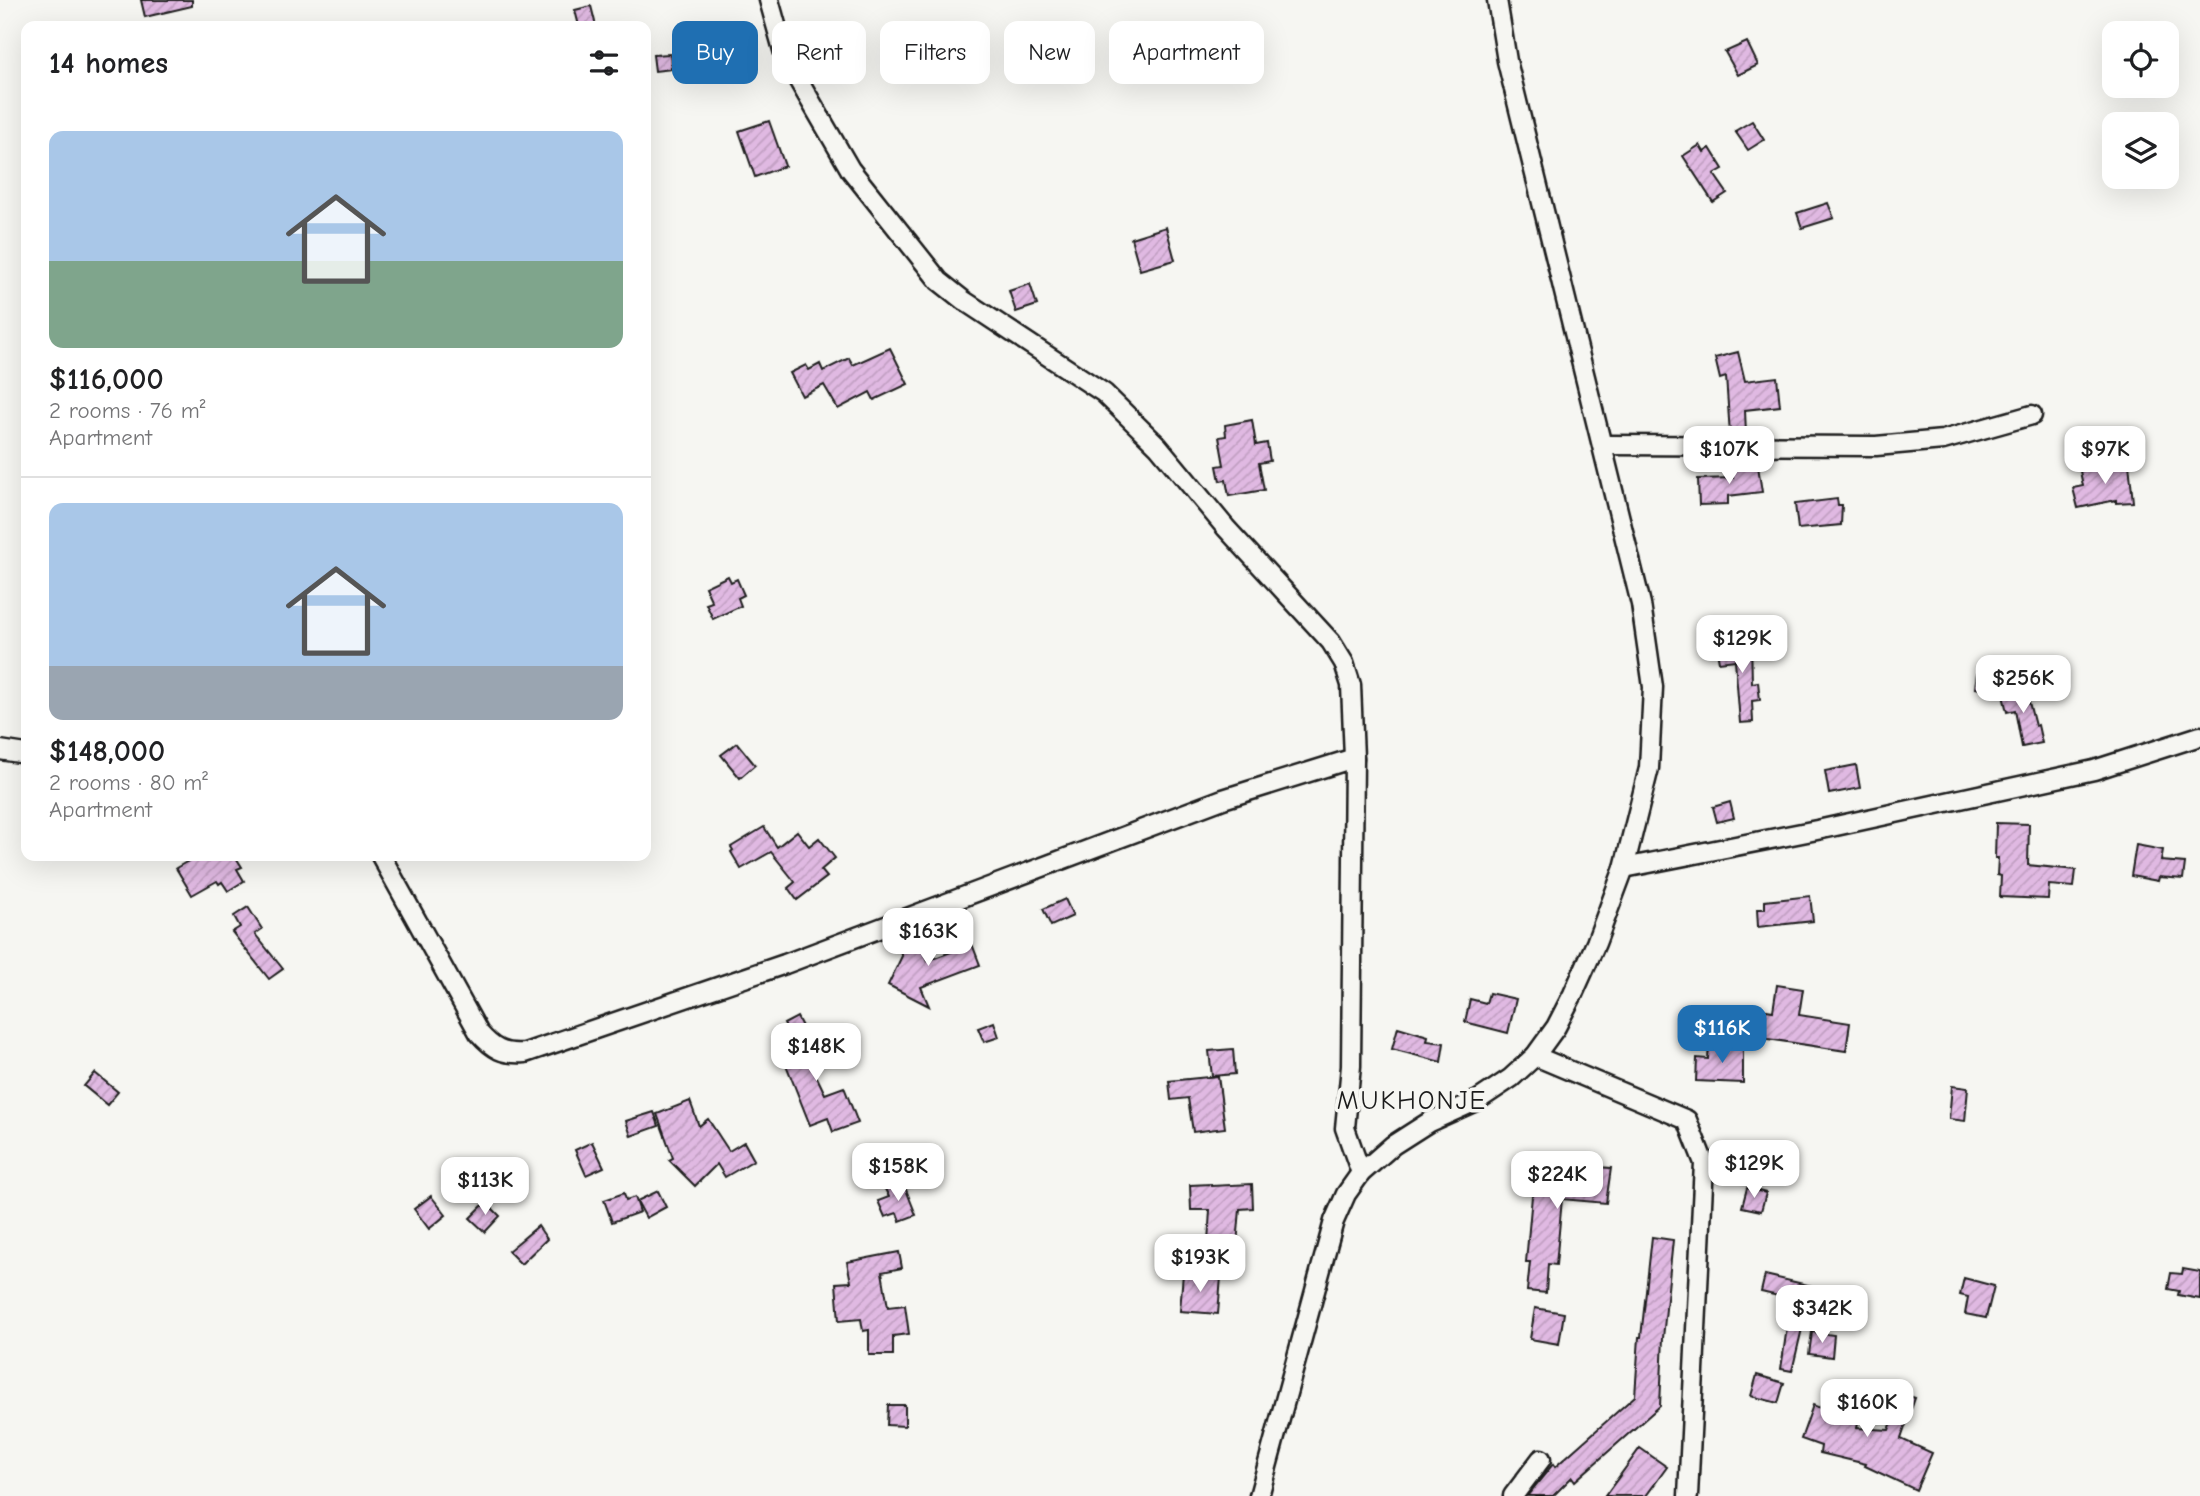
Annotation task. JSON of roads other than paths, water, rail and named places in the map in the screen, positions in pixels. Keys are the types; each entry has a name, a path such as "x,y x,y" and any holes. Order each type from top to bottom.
{"street":[{"path":"769,0 785,57 850,169 939,281 963,300 1104,393 1158,446 1226,528 1331,642 1344,663 1351,685 1354,758 1351,1066 1345,1128 1361,1173"},
{"path":"1259,1496 1334,1222 1346,1194 1361,1173 1393,1146 1429,1122 1478,1100 1511,1078 1535,1056 1556,1027 1596,943 1624,868 1649,768 1653,687 1641,604 1507,61 1497,0"},
{"path":"1603,445 1876,446 1943,440 2032,415"},
{"path":"1624,868 1822,829 2094,770 2200,736"},
{"path":"0,750 21,753"},
{"path":"384,861 479,1033 493,1048 509,1054 525,1053 785,964 1223,799 1354,758"},
{"path":"1535,1056 1687,1120 1704,1163 1688,1496"},
{"path":"1513,1496 1541,1459"}],"district":[{"name":"MUKHONJE","path":"1412,1101"}]}
